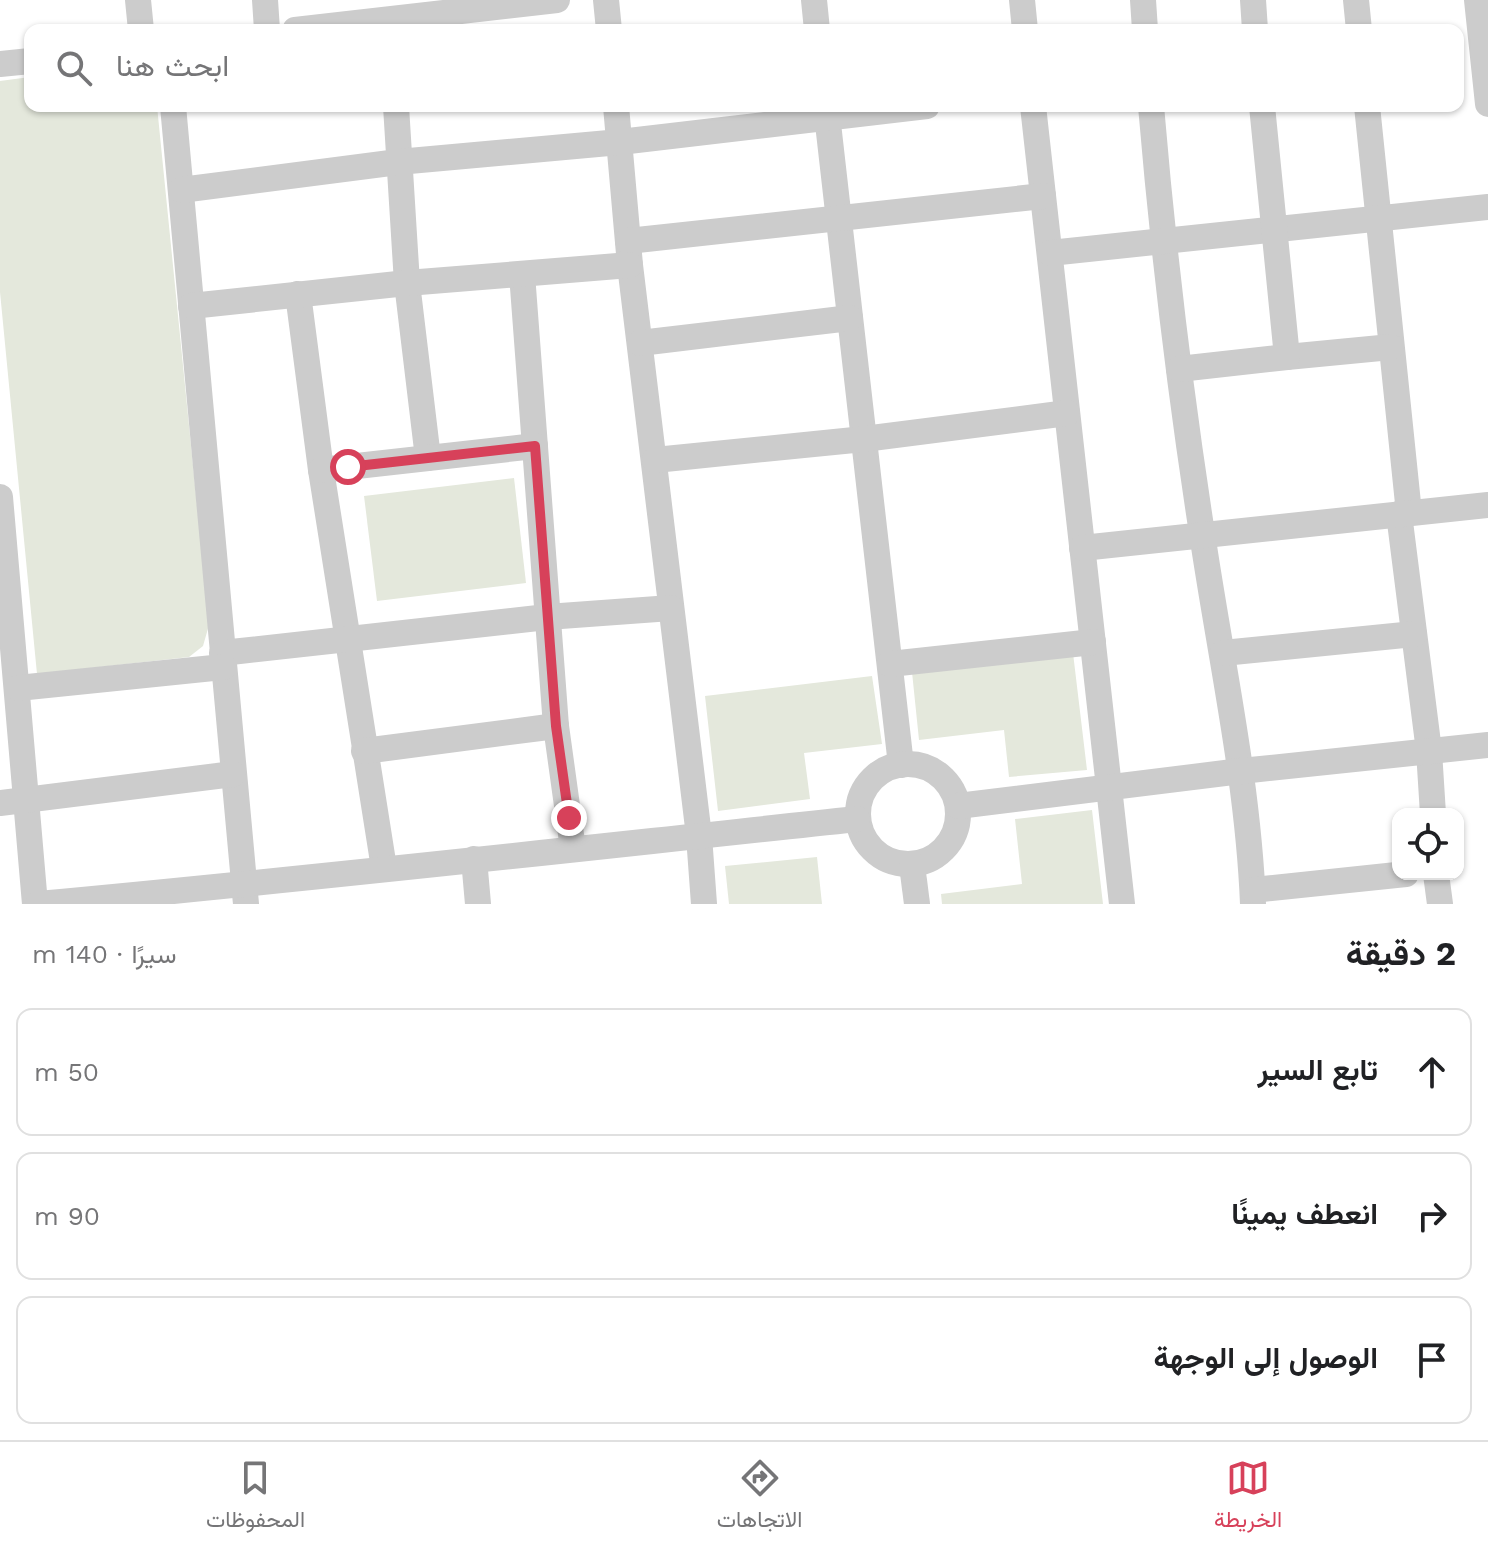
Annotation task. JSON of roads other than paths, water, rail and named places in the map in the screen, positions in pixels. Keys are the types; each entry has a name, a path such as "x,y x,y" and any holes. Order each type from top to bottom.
{"street":[{"path":"138,0 140,24"},
{"path":"265,0 267,24"},
{"path":"393,24 557,0"},
{"path":"606,0 608,24"},
{"path":"814,0 816,24"},
{"path":"1022,0 1024,24"},
{"path":"1143,0 1145,24"},
{"path":"1253,0 1255,24"},
{"path":"1356,0 1358,24"},
{"path":"1477,0 1488,104"},
{"path":"0,64 24,62"},
{"path":"174,112 244,895"},
{"path":"396,112 407,283 428,458"},
{"path":"617,112 629,253 699,836 704,904"},
{"path":"181,190 398,162 620,142 827,112 901,765"},
{"path":"1034,112 1122,904"},
{"path":"1151,112 1162,241 1202,535 1241,771 1253,897 1392,876"},
{"path":"1263,112 1287,357"},
{"path":"1368,112 1433,808"},
{"path":"191,306 522,274 839,219 1043,196"},
{"path":"1050,253 1488,207"},
{"path":"522,274 556,726 573,849"},
{"path":"298,294 321,470 384,868"},
{"path":"640,343 850,318"},
{"path":"1179,369 1391,347"},
{"path":"655,460 864,439 1067,413"},
{"path":"321,470 535,446"},
{"path":"0,497 3,567 18,688 36,904 244,895 384,868 857,819"},
{"path":"1082,548 1488,505"},
{"path":"18,688 348,639 547,617 671,608"},
{"path":"1223,653 1414,634"},
{"path":"890,664 1093,642"},
{"path":"364,751 556,726"},
{"path":"958,806 1109,786 1488,745"},
{"path":"901,765 917,765 944,779 953,791 958,806 958,823 942,851 928,861 912,865 896,864 870,848 861,835 857,819 863,790 886,769 901,765"},
{"path":"0,803 233,774"},
{"path":"474,859 478,904"},
{"path":"912,865 917,904"},
{"path":"1437,880 1440,904"}]}
